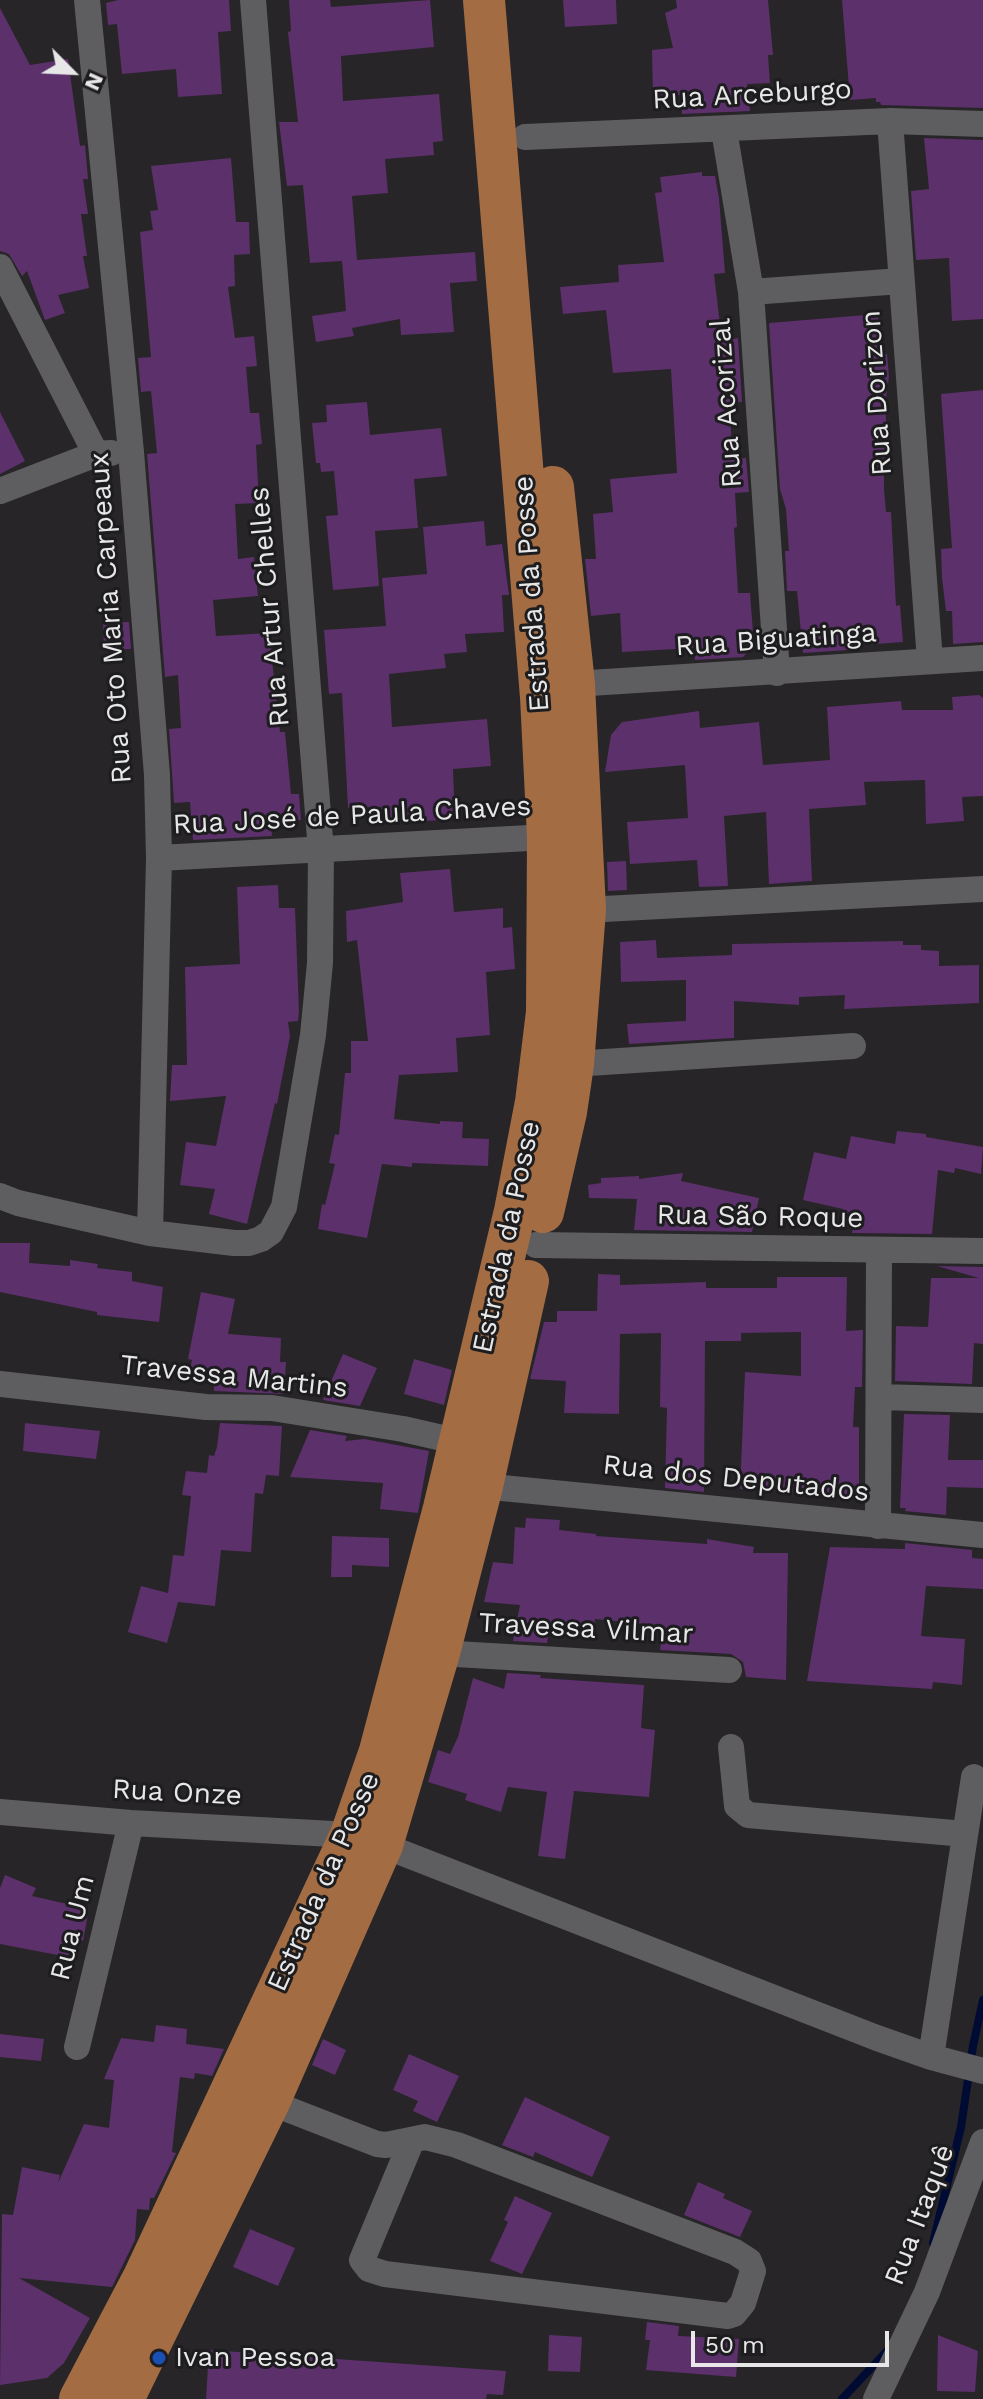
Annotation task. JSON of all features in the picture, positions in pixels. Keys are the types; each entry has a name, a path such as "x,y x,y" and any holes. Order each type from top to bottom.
{"main road":[{"name":"Estrada da Posse","path":"80,2399 366,1840 380,1751 406,1662 460,1442 515,1211 536,1102 547,1012 548,837 541,697 484,0"},
{"name":"Estrada da Posse","path":"123,2399 269,2102 439,1653 482,1486 566,1112 573,1064 585,910 574,684 557,543 512,0"}],"street":[{"name":"Rua Oto Maria Carpeaux","path":"87,0 131,452 157,775 159,858 150,1233"},
{"name":"Rua Artur Chelles","path":"150,1233 249,1243 271,1232 284,1207 313,1035 320,963 321,851 253,0"},
{"name":"Rua Arceburgo","path":"525,137 890,121 983,124"},
{"name":"Rua Dorizon","path":"890,121 930,661"},
{"name":"Rua Acorizal","path":"724,130 751,292 777,673"},
{"path":"0,267 96,454"},
{"path":"751,292 901,281"},
{"path":"0,491 96,454 131,452"},
{"name":"Rua Biguatinga","path":"574,684 983,658"},
{"name":"Rua José de Paula Chaves","path":"159,858 548,837"},
{"path":"585,910 983,889"},
{"path":"573,1064 853,1046"},
{"path":"0,1196 18,1203 150,1233"},
{"name":"Rua São Roque","path":"536,1245 983,1251"},
{"path":"878,1526 879,1251"},
{"name":"Travessa Martins","path":"0,1384 206,1407 272,1408 403,1429 460,1442"},
{"path":"880,1397 983,1400"},
{"name":"Rua dos Deputados","path":"482,1486 983,1535"},
{"name":"Travessa Vilmar","path":"439,1653 729,1670"},
{"path":"731,1747 737,1806 748,1815 965,1834"},
{"path":"960,2065 965,1834 974,1777"},
{"name":"Rua Onze","path":"0,1812 366,1840"},
{"name":"Rua Um","path":"77,2047 131,1823"},
{"name":"Estrada da Posse","path":"366,1840 960,2065"},
{"path":"269,2102 377,2144 425,2137 457,2145 744,2256 753,2271 743,2303 734,2314 728,2316 385,2274 369,2269 362,2260 412,2140"},
{"name":"Rua Itaquê","path":"876,2399 927,2292 983,2142"}],"building":[{"path":"118,0 229,0 231,31 218,32 222,94 178,97 176,69 122,74 117,24 108,25 106,3"},
{"path":"289,0 330,0 331,7 430,0 434,47 341,56 343,101 439,94 443,141 433,142 434,155 385,159 388,193 352,196 357,260 310,263 303,185 287,186 279,122 298,122 288,32 291,31"},
{"path":"563,0 616,0 617,24 565,27"},
{"path":"676,0 768,0 773,55 768,55 770,83 747,84 750,111 682,114 681,95 653,97 652,50 673,48 665,13 677,8"},
{"path":"842,0 983,0 983,108 881,105 876,98 850,100"},
{"path":"0,8 30,65 68,59 80,146 85,145 88,179 83,179 88,214 81,214 87,256 83,256 89,288 58,295 65,313 45,320 27,271 22,276 9,254 0,251"},
{"path":"924,138 983,140 983,319 952,321 949,258 916,260 911,191 929,189"},
{"path":"231,158 236,222 249,222 250,254 234,255 235,286 228,287 235,338 254,336 257,366 246,367 250,413 259,413 262,444 256,445 259,503 235,504 238,559 254,557 258,596 213,600 216,636 269,633 280,732 285,732 291,794 299,794 301,820 271,823 272,836 193,840 190,802 174,803 169,729 181,728 178,675 165,677 147,454 157,453 151,391 141,392 138,358 151,357 140,232 153,230 150,211 158,210 151,166"},
{"path":"702,172 702,176 715,176 719,198 725,273 714,274 722,341 738,338 742,402 730,403 732,459 746,458 749,492 735,493 737,527 734,528 738,593 750,593 754,645 743,657 695,660 694,648 622,652 620,613 591,616 585,559 596,559 593,514 613,512 610,479 677,473 671,369 613,373 606,310 563,314 560,287 619,282 618,265 664,262 655,193 662,192 660,177"},
{"path":"475,252 477,281 450,283 454,332 401,335 400,319 352,328 354,336 316,342 312,316 346,311 342,261"},
{"path":"878,314 880,355 887,354 889,377 885,404 889,465 884,465 884,489 886,512 891,512 896,606 900,605 903,642 803,653 797,591 787,591 785,551 789,551 786,509 780,489 769,323"},
{"path":"983,390 983,642 953,644 952,611 946,611 942,578 941,549 952,548 941,394"},
{"path":"367,402 370,435 441,428 447,476 414,479 418,528 375,531 379,586 333,590 326,516 338,515 334,471 321,472 320,463 316,463 312,423 327,422 326,405"},
{"path":"0,412 25,461 0,474"},
{"path":"484,521 486,546 502,544 509,595 502,595 504,632 465,634 467,652 444,654 446,668 389,674 392,727 487,719 491,766 453,769 455,819 382,824 381,807 348,808 342,693 329,694 324,630 386,626 382,578 427,574 423,527"},
{"path":"129,622 131,649 104,650 103,623"},
{"path":"979,695 983,698 983,796 962,797 964,821 926,824 925,780 864,782 866,805 809,809 812,881 769,884 766,812 724,816 728,886 699,887 697,860 630,864 627,822 688,818 685,765 605,772 611,735 622,722 699,711 700,728 759,722 763,765 830,760 827,707 901,701 902,710 953,710 952,697"},
{"path":"626,861 627,890 608,891 607,862"},
{"path":"450,869 454,912 503,908 503,928 512,927 515,969 486,972 490,1035 456,1038 458,1072 399,1075 394,1119 440,1124 440,1121 463,1122 462,1138 489,1139 488,1166 412,1163 412,1167 382,1164 367,1238 318,1229 322,1204 325,1205 335,1164 329,1163 335,1134 339,1135 345,1073 351,1073 351,1041 368,1041 357,940 347,942 346,911 403,902 400,873"},
{"path":"278,885 279,908 295,908 299,1012 298,1021 288,1022 290,1036 277,1104 247,1224 209,1214 215,1189 180,1185 186,1142 216,1146 226,1096 170,1101 172,1065 187,1065 185,967 240,964 237,887"},
{"path":"656,940 657,958 732,955 732,944 903,941 903,945 921,945 921,950 939,951 939,966 979,965 979,1003 844,1009 845,995 799,997 799,1005 734,1001 734,1038 629,1044 627,1024 686,1021 686,980 621,982 620,942"},
{"path":"897,1131 983,1147 981,1174 955,1168 954,1173 938,1170 932,1234 852,1233 853,1228 839,1225 843,1209 803,1200 814,1152 846,1159 851,1136 895,1144"},
{"path":"683,1173 681,1181 759,1198 752,1232 634,1230 637,1199 589,1198 588,1185 601,1183 601,1178 639,1176 639,1179"},
{"path":"0,1243 30,1243 29,1263 70,1266 70,1260 98,1264 97,1268 132,1272 132,1281 163,1287 159,1322 97,1315 97,1312 0,1292"},
{"path":"937,1266 983,1267 983,1344 974,1343 972,1384 895,1381 896,1326 928,1327 931,1278 979,1278"},
{"path":"598,1274 620,1275 620,1285 706,1282 706,1288 777,1288 777,1277 847,1277 846,1331 863,1330 862,1387 855,1387 853,1427 859,1427 859,1497 740,1489 745,1372 801,1376 801,1332 741,1333 741,1341 705,1341 704,1492 665,1488 667,1408 660,1407 661,1333 620,1334 619,1414 564,1413 566,1381 530,1379 544,1322 557,1322 557,1311 597,1311"},
{"path":"201,1292 235,1299 228,1334 281,1338 280,1362 286,1362 284,1394 214,1391 213,1374 190,1369 192,1360 188,1359"},
{"path":"343,1354 377,1368 360,1406 323,1400"},
{"path":"414,1359 452,1370 444,1405 404,1394"},
{"path":"904,1414 950,1415 948,1460 983,1460 983,1488 947,1487 946,1515 900,1508"},
{"path":"25,1423 100,1431 96,1459 23,1451"},
{"path":"220,1423 282,1426 279,1476 266,1475 263,1494 255,1493 251,1552 221,1550 215,1606 178,1602 167,1643 128,1632 141,1586 168,1593 173,1555 184,1556 191,1496 182,1495 186,1471 207,1473 209,1455 214,1456 217,1447"},
{"path":"310,1430 347,1436 345,1441 364,1439 429,1451 418,1513 380,1509 383,1483 290,1477"},
{"path":"526,1518 560,1520 559,1530 596,1536 707,1544 707,1539 754,1547 753,1553 788,1553 786,1680 746,1677 743,1662 731,1654 660,1650 663,1626 595,1619 593,1637 549,1631 547,1643 513,1641 520,1605 484,1602 493,1562 513,1564 515,1527 525,1528"},
{"path":"332,1536 389,1538 389,1567 352,1565 352,1577 331,1577"},
{"path":"905,1543 972,1550 972,1558 983,1559 983,1589 926,1586 921,1636 965,1639 962,1685 933,1682 932,1689 807,1681 830,1547 905,1549"},
{"path":"507,1673 644,1685 641,1728 655,1730 649,1797 574,1791 565,1859 538,1856 547,1792 508,1787 501,1812 465,1800 467,1794 428,1782 438,1750 450,1754 458,1737 473,1678 504,1689"},
{"path":"5,1875 36,1888 32,1896 89,1909 83,1941 72,1938 68,1957 0,1944 0,1888"},
{"path":"156,2025 187,2029 186,2044 224,2049 212,2076 195,2073 194,2079 180,2077 172,2152 176,2153 154,2198 150,2198 149,2210 137,2209 135,2240 112,2287 19,2278 90,2318 64,2363 47,2378 0,2385 2,2214 13,2215 22,2167 60,2175 58,2183 84,2124 109,2128 114,2080 104,2079 121,2038 154,2042"},
{"path":"0,2034 44,2039 41,2061 0,2057"},
{"path":"323,2039 346,2050 335,2075 312,2065"},
{"path":"409,2054 459,2076 437,2122 413,2111 418,2101 393,2090"},
{"path":"525,2097 610,2137 592,2177 535,2152 533,2157 502,2145"},
{"path":"698,2182 752,2211 740,2237 684,2215"},
{"path":"515,2196 552,2213 522,2274 490,2261 508,2222 504,2220"},
{"path":"250,2229 295,2248 278,2286 233,2267"},
{"path":"647,2322 679,2326 678,2336 739,2339 736,2377 646,2370 650,2340 645,2340"},
{"path":"549,2335 582,2337 580,2372 548,2371"},
{"path":"938,2335 978,2351 975,2392 937,2391"},
{"path":"209,2350 506,2371 503,2395 487,2394 486,2399 206,2399"}],"waterway":[{"path":"933,2243 961,2127 983,2000"},
{"path":"842,2399 888,2350"}],"place":[{"name":"Ivan Pessoa","path":"159,2358"}]}
